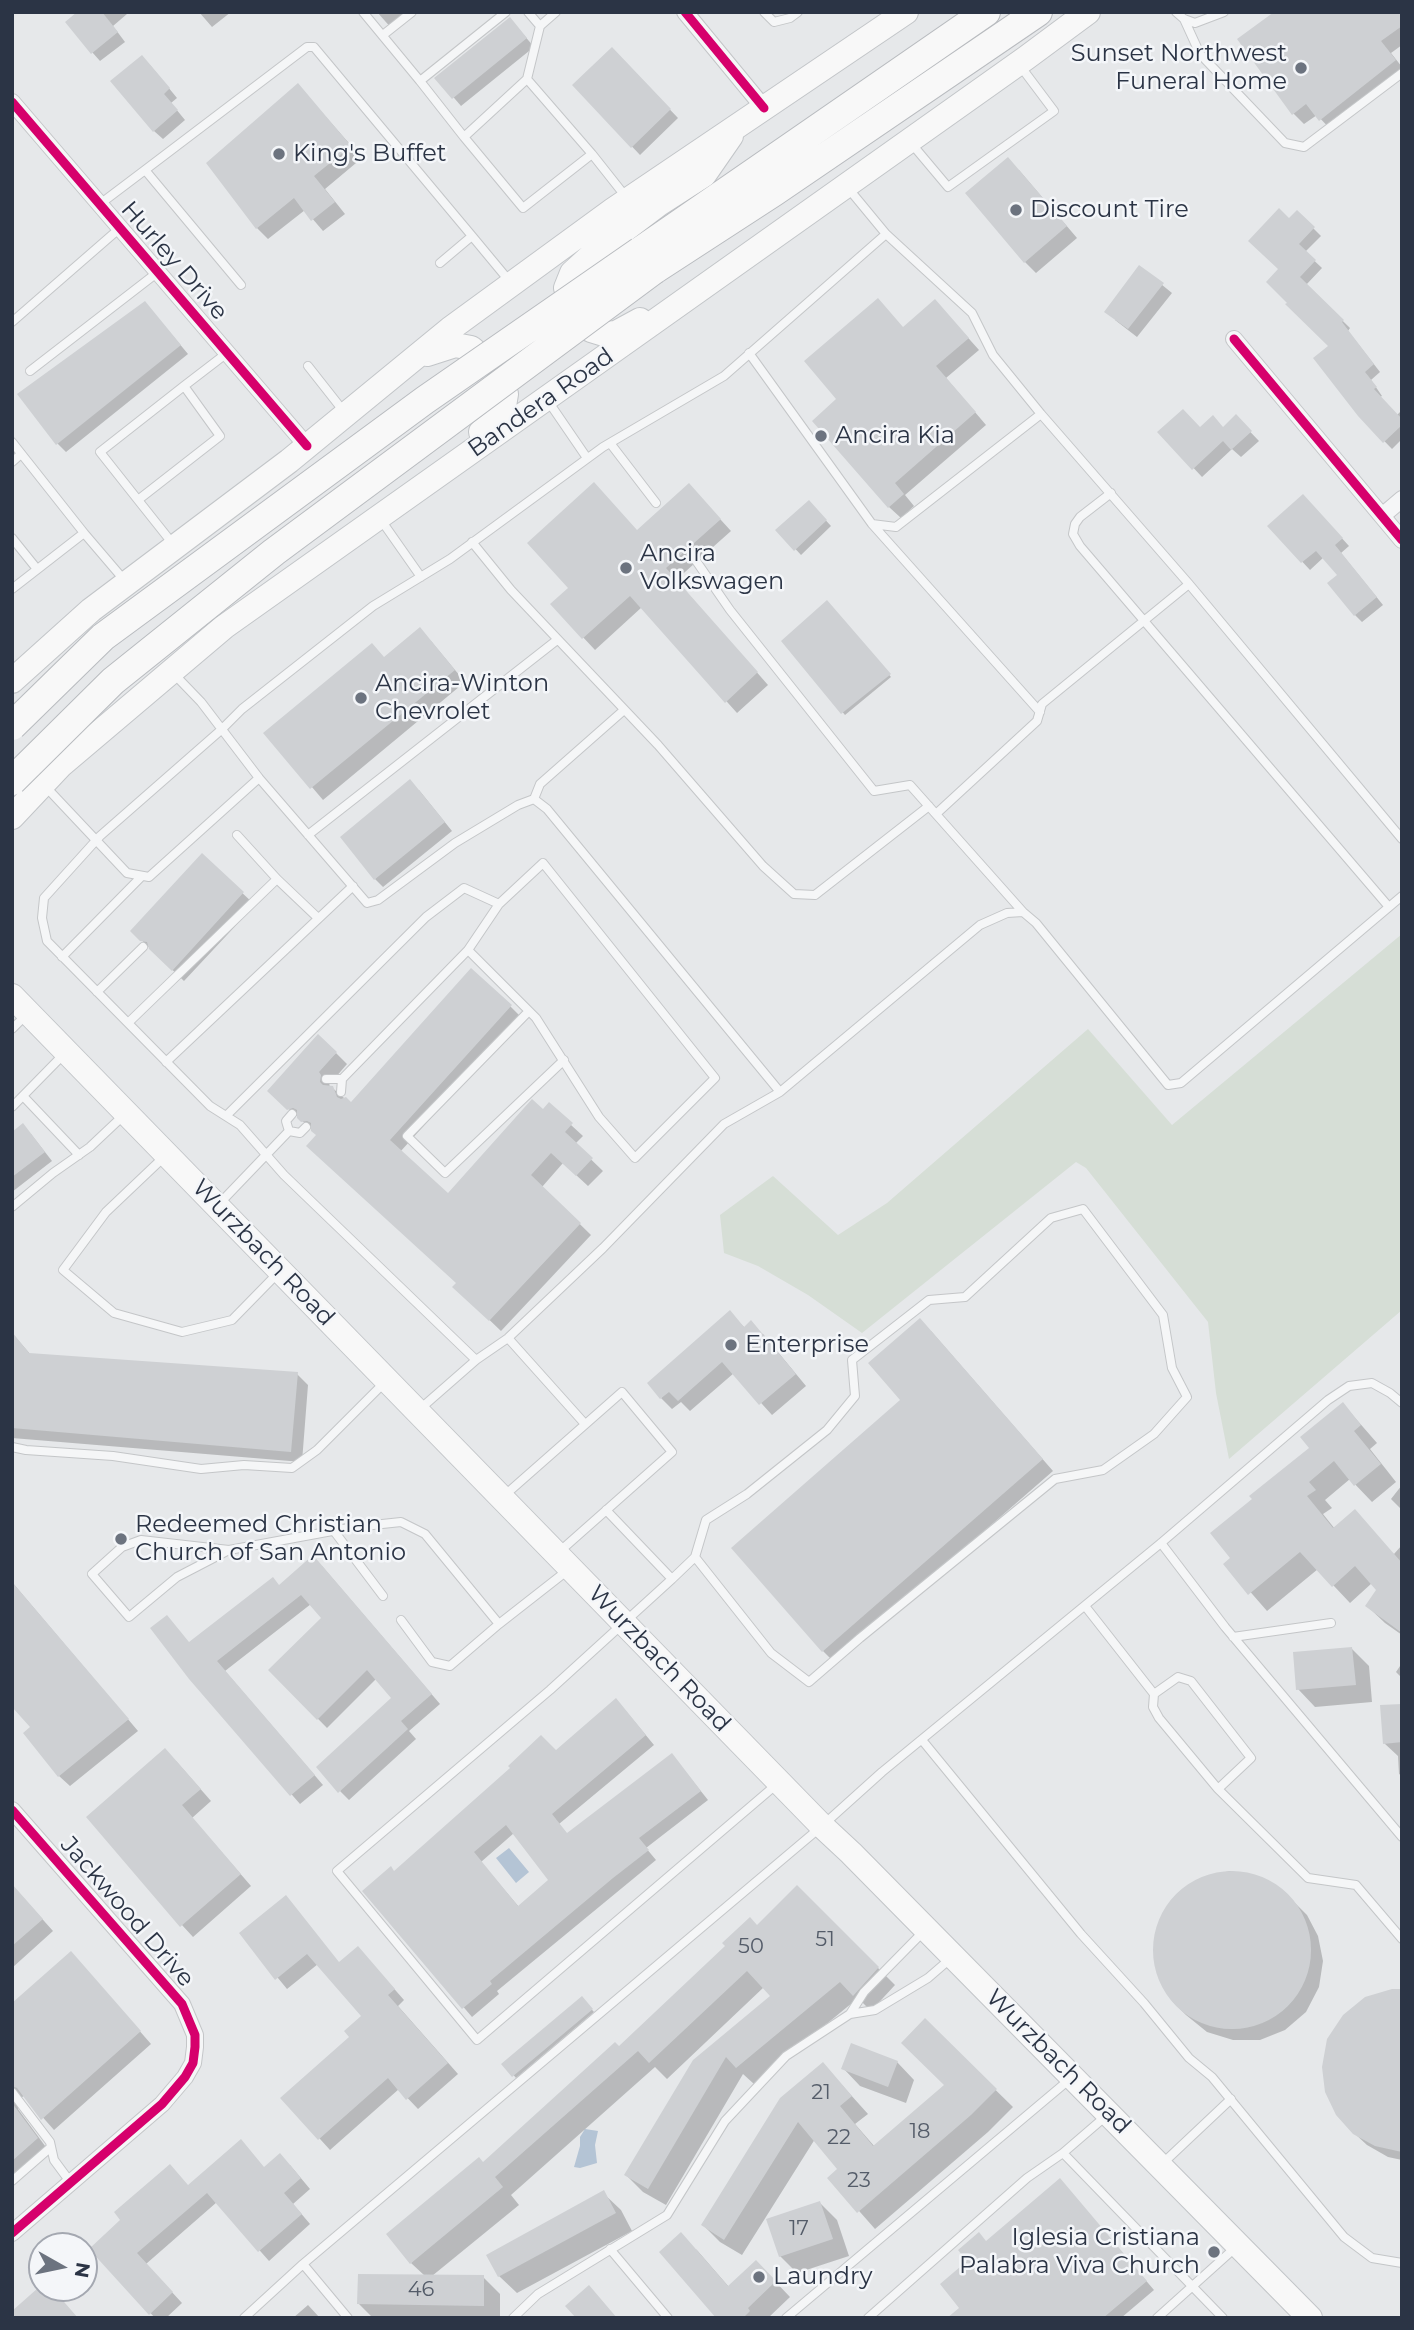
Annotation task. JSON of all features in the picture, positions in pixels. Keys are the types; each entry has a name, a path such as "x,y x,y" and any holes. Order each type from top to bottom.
{"highway":[{"path":"12,781 113,681 274,552 647,260 986,12"},
{"path":"12,726 103,637 425,400 647,260 774,192 1038,12"}],"main road":[{"path":"12,681 91,610 289,461 450,329 628,200 906,12"},
{"name":"Bandera Road","path":"12,817 61,765 224,627 1088,12"},
{"path":"714,280 617,332 604,334 591,330 573,309 566,288 572,273 594,253 659,204 704,175 737,126"},
{"path":"387,380 429,352 455,345 471,348 489,363 506,394 504,406 495,421 407,498"},
{"name":"Wurzbach Road","path":"18,1013 66,1052 126,1112 822,1826 1310,2318"}],"street":[{"path":"687,13 764,108"},
{"name":"Hurley Drive","path":"12,102 307,446"},
{"path":"1234,339 1402,540"},
{"path":"1382,516 1402,499"},
{"name":"Jackwood Drive","path":"12,1810 182,2004 195,2035 192,2063 185,2077 162,2104 71,2183"},
{"path":"12,2233 71,2183"}],"lane":[{"path":"363,12 523,208 592,154"},
{"path":"383,35 412,12"},
{"path":"420,80 506,12"},
{"path":"528,12 540,26"},
{"path":"464,137 527,79 540,26 556,12"},
{"path":"764,12 774,22 790,18 799,12"},
{"path":"1176,12 1195,23 1224,12"},
{"path":"1184,19 1200,54 1284,143 1304,147 1402,73"},
{"path":"100,204 307,47 314,47 511,284"},
{"path":"909,141 948,187 1054,111 1019,63"},
{"path":"527,79 628,200"},
{"path":"145,170 241,285"},
{"path":"847,186 886,234 972,313 993,355 1041,414 1189,584 1402,839"},
{"path":"12,322 120,228"},
{"path":"476,1360 284,1175 240,1125 210,1106 47,941 42,918 44,898 95,841 242,709 373,606 472,542 587,458 724,376 886,234"},
{"path":"440,263 472,236"},
{"path":"30,371 158,272"},
{"path":"175,547 100,452 227,353"},
{"path":"749,353 872,524 1040,712"},
{"path":"308,366 345,414"},
{"path":"138,500 220,436 184,386"},
{"path":"547,399 587,458"},
{"path":"872,524 896,527 1041,414"},
{"path":"12,442 127,583"},
{"path":"610,443 656,503"},
{"path":"12,462 22,454"},
{"path":"1111,493 1075,524 1073,534 1080,546 1390,907"},
{"path":"379,518 421,577"},
{"path":"12,589 84,533"},
{"path":"12,538 37,569"},
{"path":"472,542 557,640 658,745 764,866 794,894 815,895 929,806"},
{"path":"692,555 730,610 874,791 910,785 1023,912 1037,923 1168,1085 1181,1083 1402,896"},
{"path":"936,814 1037,721 1042,704 1189,584"},
{"path":"308,835 557,640"},
{"path":"172,672 201,702 259,778 367,902 378,900 454,843 518,805 534,799 540,784 624,710"},
{"path":"43,784 127,873 149,877 259,778"},
{"path":"534,799 547,809 780,1092"},
{"path":"237,835 317,917"},
{"path":"341,1092 342,1079 468,950 499,904 543,863 715,1078 635,1158 599,1117 564,1060 529,1011 468,950"},
{"path":"62,957 142,876"},
{"path":"128,1023 277,879"},
{"path":"166,1062 352,886"},
{"path":"226,1116 426,917 464,888 499,904"},
{"path":"417,1411 476,1360 508,1338 603,1248 724,1124 780,1092 980,925 1007,913 1023,912"},
{"path":"97,992 143,947"},
{"path":"529,1011 407,1136 445,1173 564,1060"},
{"path":"12,1107 66,1052"},
{"path":"326,1079 342,1079"},
{"path":"23,1096 79,1155"},
{"path":"12,1207 53,1172 79,1155 126,1112"},
{"path":"289,1131 286,1121 292,1114"},
{"path":"289,1131 300,1133 306,1127"},
{"path":"217,1206 289,1131"},
{"path":"167,1155 106,1212 63,1270 114,1313 182,1332 232,1320 280,1272"},
{"path":"695,1558 771,1653 809,1682 1055,1479 1103,1470 1154,1434 1187,1397 1172,1368 1163,1315 1083,1209 1051,1218 965,1297 929,1300 852,1360 855,1396 827,1430 747,1494 706,1520 695,1558 550,1690 337,1871 477,2040 779,1782"},
{"path":"508,1338 585,1424"},
{"path":"12,1447 113,1456 201,1469 244,1465 292,1468 317,1450 387,1380"},
{"path":"244,2318 303,2264 1328,1400 1349,1386 1371,1383 1402,1403"},
{"path":"401,1620 432,1662 450,1666 499,1625 564,1561 606,1510 672,1452 622,1392 502,1498"},
{"path":"606,1510 672,1579"},
{"path":"229,1550 177,1577 129,1617 92,1574 122,1547 141,1540 229,1550 401,1522 425,1534 499,1625"},
{"path":"334,1531 383,1596"},
{"path":"1161,1543 1233,1637 1402,1837"},
{"path":"1085,1606 1154,1694 1153,1707 1159,1718 1218,1789 1308,1878 1356,1885 1402,1939"},
{"path":"1233,1637 1331,1623"},
{"path":"1154,1694 1178,1676 1191,1681 1251,1758 1218,1789"},
{"path":"922,1740 1081,1934 1144,2003 1189,2058 1212,2077 1344,2237 1372,2258 1402,2263"},
{"path":"850,2014 864,1992 926,1929"},
{"path":"513,2318 538,2294 667,2215 725,2121 786,2056 850,2014 875,2010 928,1979 953,1957"},
{"path":"786,2318 1072,2077"},
{"path":"12,2092 50,2142 54,2160 71,2183"},
{"path":"1160,2166 1231,2099"},
{"path":"868,2318 1027,2178 1063,2153 1109,2114"},
{"path":"12,2181 51,2147"},
{"path":"1063,2153 1223,2318"},
{"path":"1157,2318 1238,2245"},
{"path":"610,2249 668,2318"},
{"path":"303,2264 348,2318"}],"shaded area":[{"path":"1402,934 1402,1310 1229,1459 1216,1393 1208,1322 1086,1168 1076,1162 862,1333 808,1295 758,1266 724,1253 720,1215 773,1176 838,1235 887,1203 1088,1029 1172,1125"}],"water":[{"path":"509,1848 529,1872 516,1883 496,1858"},
{"path":"585,2129 598,2131 595,2145 597,2163 574,2167 580,2137"}],"building":[{"path":"77,12 102,12 118,32 91,54 65,22"},
{"name":"Sunset Northwest Funeral Home","path":"1274,12 1402,12 1402,26 1381,41 1396,60 1319,121 1306,104 1292,115 1237,39"},
{"path":"510,17 527,38 452,99 434,78"},
{"path":"612,47 671,109 631,148 572,85"},
{"path":"142,55 170,88 164,94 178,110 153,132 110,81"},
{"name":"King's Buffet","path":"298,83 351,146 314,176 335,202 311,221 294,198 256,229 206,163"},
{"name":"Discount Tire","path":"1008,157 1067,226 1024,263 965,193"},
{"path":"1279,208 1289,218 1297,210 1315,227 1299,244 1316,260 1300,277 1344,320 1342,322 1374,364 1365,372 1377,387 1374,389 1402,419 1402,425 1383,443 1358,416 1313,358 1328,346 1266,282 1278,269 1248,241"},
{"path":"1139,265 1164,283 1128,329 1104,312"},
{"path":"878,298 903,327 935,299 969,338 936,366 976,412 895,483 904,494 888,508 812,421 836,399 804,361"},
{"path":"145,301 181,345 56,445 17,394"},
{"path":"1183,409 1200,427 1213,415 1223,427 1236,414 1252,431 1231,450 1223,441 1192,470 1157,432"},
{"path":"594,482 637,530 689,483 721,519 666,568 758,672 725,703 630,596 582,639 550,604 568,588 527,543"},
{"path":"1303,494 1343,538 1335,545 1377,597 1354,616 1327,583 1337,575 1316,551 1301,563 1267,526"},
{"path":"809,500 827,520 794,551 775,530"},
{"path":"827,600 891,674 841,714 781,641"},
{"path":"420,627 455,670 310,789 263,733 372,643 384,657"},
{"path":"410,779 445,822 374,880 340,837"},
{"path":"202,853 244,892 172,971 149,949 147,942 140,941 130,931"},
{"path":"471,968 512,1005 390,1140 448,1193 532,1099 543,1109 549,1102 573,1123 565,1132 593,1158 576,1176 551,1153 531,1175 581,1223 489,1321 452,1287 456,1283 306,1146 316,1135 311,1131 311,1123 301,1122 297,1118 297,1110 287,1110 267,1091 318,1034 337,1052 319,1072 320,1082 333,1086 337,1097 346,1097 351,1102"},
{"path":"23,1123 45,1152 12,1177 12,1132"},
{"name":"Enterprise","path":"730,1310 744,1327 751,1320 796,1374 759,1405 722,1362 678,1401 669,1392 660,1399 647,1383"},
{"path":"920,1318 1043,1459 822,1652 731,1548 900,1400 868,1363"},
{"path":"12,1332 29,1353 298,1372 291,1452 12,1428"},
{"path":"1343,1402 1361,1425 1354,1431 1381,1464 1354,1486 1334,1461 1309,1482 1316,1490 1307,1496 1333,1528 1355,1509 1402,1563 1402,1633 1365,1606 1376,1590 1355,1566 1332,1587 1300,1552 1248,1595 1223,1564 1230,1558 1210,1533 1252,1499 1249,1496 1309,1448 1300,1437"},
{"path":"313,1555 432,1694 401,1721 408,1729 338,1793 316,1767 391,1698 367,1670 317,1720 268,1670 321,1618 301,1595 217,1661 315,1775 290,1796 189,1679 150,1628 167,1615 189,1642 273,1577 279,1585"},
{"path":"12,1582 129,1719 58,1777 23,1733 30,1727 12,1707"},
{"path":"1352,1647 1356,1685 1296,1690 1293,1652"},
{"path":"616,1698 646,1735 552,1814 567,1833 672,1753 701,1791 639,1838 649,1850 490,1981 492,1984 462,2009 362,1891 391,1866 394,1871 510,1768 508,1766 541,1735 556,1750","holes":["506,1825 548,1880 518,1906 474,1852"]},
{"path":"1402,1704 1402,1742 1383,1744 1380,1705"},
{"path":"165,1748 201,1789 182,1805 241,1874 180,1927 86,1817"},
{"path":"1232,1871 1248,1872 1262,1877 1288,1894 1305,1920 1310,1934 1310,1966 1305,1980 1288,2006 1262,2023 1248,2028 1232,2029 1216,2028 1202,2023 1176,2006 1159,1980 1154,1966 1153,1950 1154,1934 1159,1920 1176,1894 1202,1877 1216,1872"},
{"path":"12,1884 43,1919 12,1946"},
{"path":"797,1885 879,1967 853,1996 840,1982 736,2068 726,2057 648,2189 624,2175 693,2060 770,1996 747,1971 649,2063 638,2051 495,2177 503,2187 410,2264 386,2234 479,2157 483,2162 615,2042 619,2046 725,1946 722,1943 750,1917 757,1925"},
{"path":"286,1895 339,1962 358,1946 395,1989 388,1995 448,2063 406,2100 388,2078 318,2140 280,2098 349,2037 344,2031 361,2016 307,1954 275,1980 239,1933"},
{"path":"71,1951 141,2031 41,2120 17,2088 12,2086 12,2003"},
{"path":"1392,1989 1402,1989 1402,2152 1375,2146 1353,2134 1336,2115 1325,2092 1322,2067 1327,2039 1343,2015 1365,1997"},
{"path":"582,1996 593,2009 512,2077 501,2064"},
{"path":"925,2018 997,2089 971,2115 857,2213 827,2178 837,2169 798,2122 724,2240 701,2225 780,2098 823,2062 852,2096 840,2106 873,2146 944,2085 901,2043"},
{"path":"851,2043 898,2061 888,2087 841,2069"},
{"path":"12,2103 38,2138 12,2161"},
{"path":"241,2139 264,2167 280,2153 301,2178 284,2193 302,2214 258,2252 207,2193 137,2253 173,2292 149,2315 98,2259 98,2241 120,2220 114,2212 170,2164 188,2185"},
{"path":"1060,2178 1147,2281 1103,2318 947,2318 959,2308 940,2284 967,2261 958,2250 979,2232 986,2241"},
{"path":"604,2190 616,2213 498,2277 486,2255"},
{"path":"820,2201 833,2239 779,2257 766,2219"},
{"path":"681,2232 728,2286 756,2260 776,2281 748,2308 750,2311 743,2318 716,2318 659,2252"},
{"path":"358,2274 484,2275 484,2306 357,2304"},
{"path":"589,2285 617,2318 576,2318 565,2306"},
{"path":"28,2297 28,2302 64,2302 78,2318 12,2318 12,2311"}],"cycle path":[{"path":"685,12 764,108"},
{"path":"12,102 307,446"},
{"path":"1234,339 1402,540"},
{"path":"12,1810 182,2004 195,2035 193,2063 162,2104 12,2233"}],"place":[{"name":"Sunset Northwest Funeral Home","path":"1301,68"},
{"name":"King's Buffet","path":"279,154"},
{"name":"Discount Tire","path":"1016,210"},
{"name":"Ancira Kia","path":"821,436"},
{"name":"Ancira Volkswagen","path":"626,568"},
{"name":"Ancira-Winton Chevrolet","path":"361,698"},
{"name":"Enterprise","path":"731,1345"},
{"name":"Redeemed Christian Church of San Antonio","path":"121,1539"},
{"name":"Iglesia Cristiana Palabra Viva Church","path":"1214,2252"},
{"name":"Laundry","path":"759,2277"}]}
